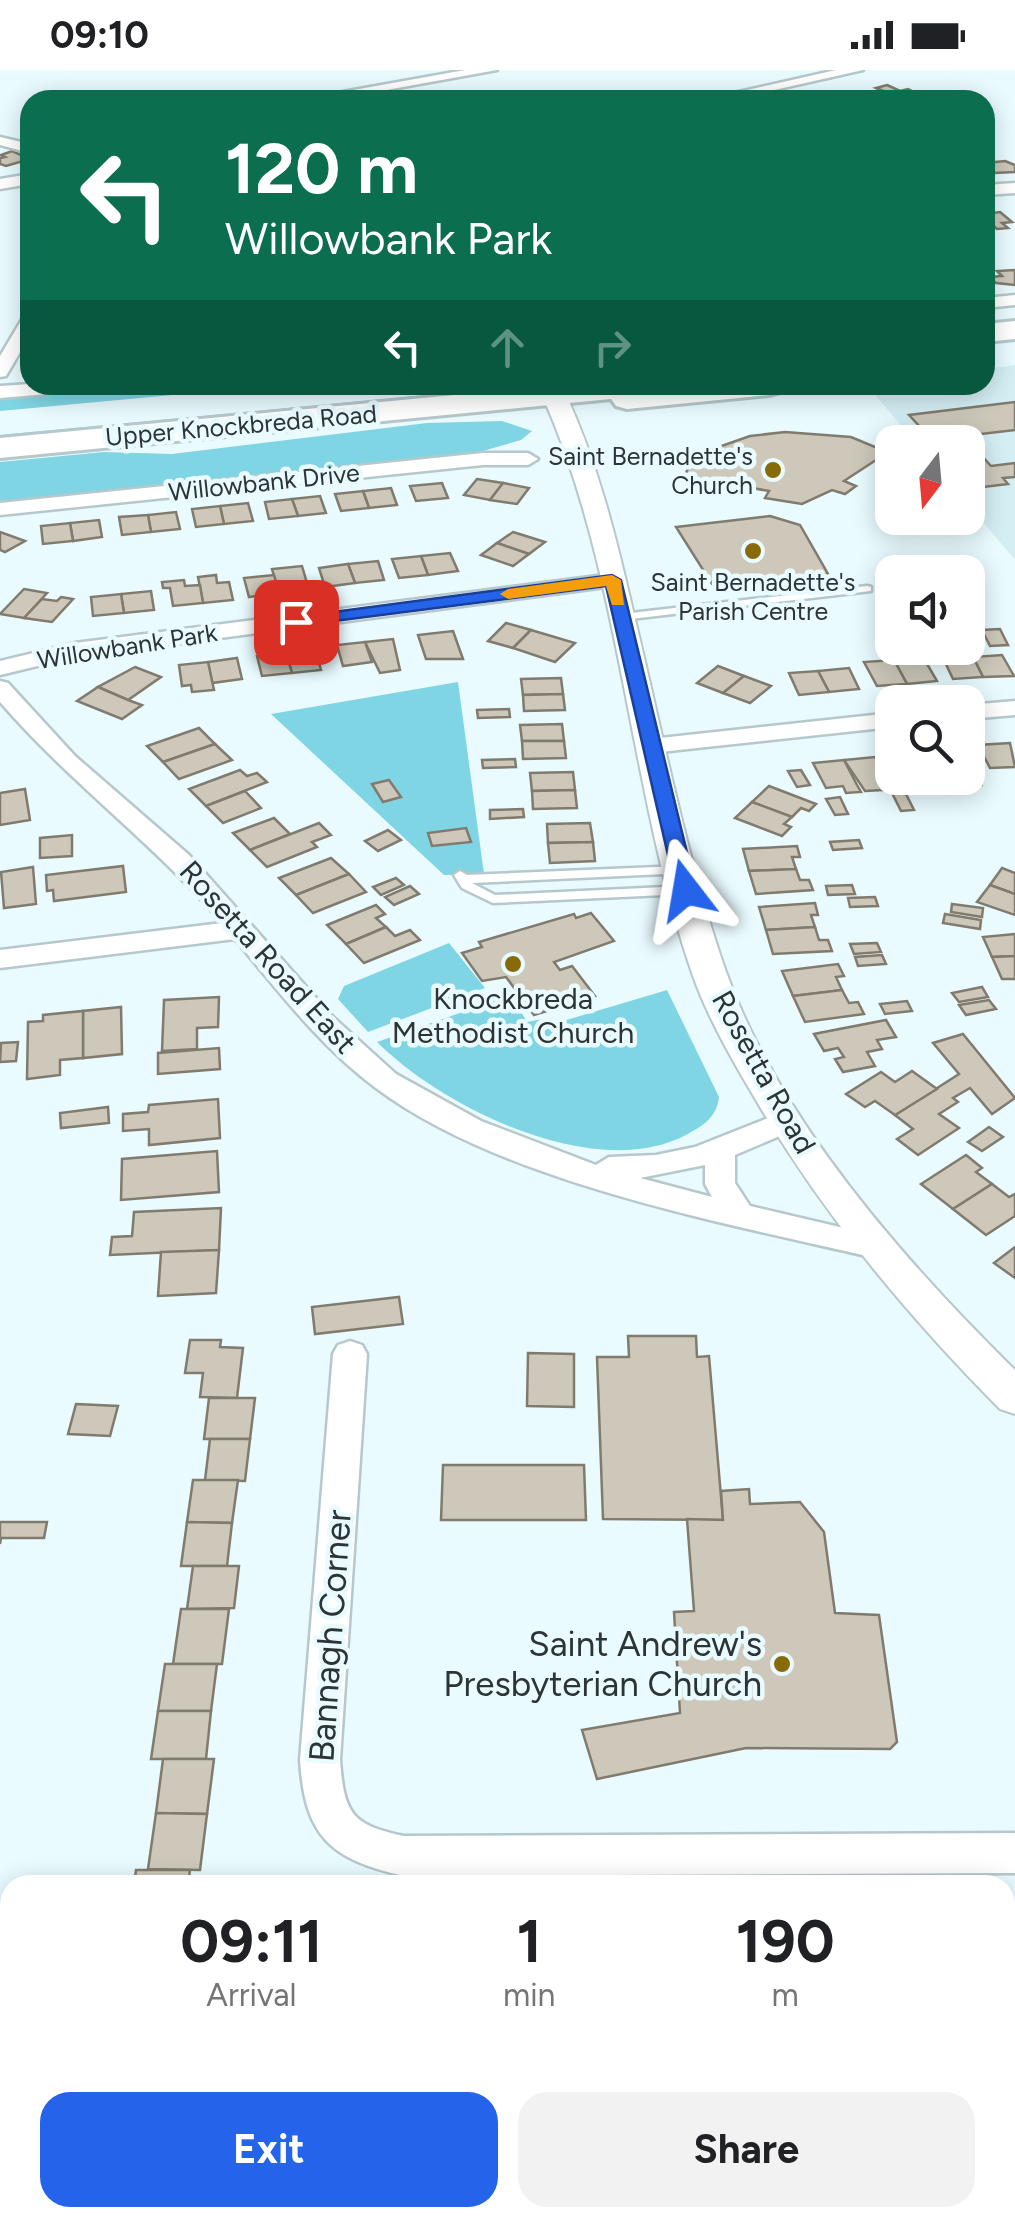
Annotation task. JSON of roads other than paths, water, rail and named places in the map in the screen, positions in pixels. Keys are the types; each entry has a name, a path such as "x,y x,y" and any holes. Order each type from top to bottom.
{"highway":[{"name":"Upper Knockbreda Road","path":"0,427 344,395"},
{"name":"Upper Knockbreda Road","path":"0,448 561,410 621,395"},
{"path":"561,410 671,395"}],"street":[{"path":"367,90 490,70"},
{"path":"759,90 856,70"},
{"path":"0,372 8,339"},
{"name":"Rosetta Road","path":"561,410 596,501 684,880 705,960 731,1025 786,1122 872,1245 907,1288 1015,1396"},
{"name":"Willowbank Drive","path":"0,509 483,458 528,459"},
{"name":"Willowbank Park","path":"0,668 75,650 612,580"},
{"name":"Rosetta Road East","path":"0,688 13,720 178,858 369,1068 416,1101 494,1139 576,1167 740,1215 872,1245"},
{"path":"985,711 1015,708"},
{"path":"651,746 875,722"},
{"path":"0,959 244,929"},
{"name":"Rosetta Road East","path":"576,1167 677,1165 720,1152 786,1122"},
{"path":"720,1152 720,1184 740,1215"},
{"name":"Bannagh Corner","path":"350,1354 320,1760 321,1798 335,1825 361,1848 404,1856 690,1870 1015,1853"}],"lane":[{"path":"622,617 867,589"},
{"path":"463,877 684,880 494,899 467,884 463,877"}],"place":[{"name":"Saint Bernadette's Church","path":"773,470"},
{"name":"Saint Bernadette's Parish Centre","path":"753,551"},
{"name":"Knockbreda Methodist Church","path":"513,964"},
{"name":"Saint Andrew's Presbyterian Church","path":"782,1664"}]}
